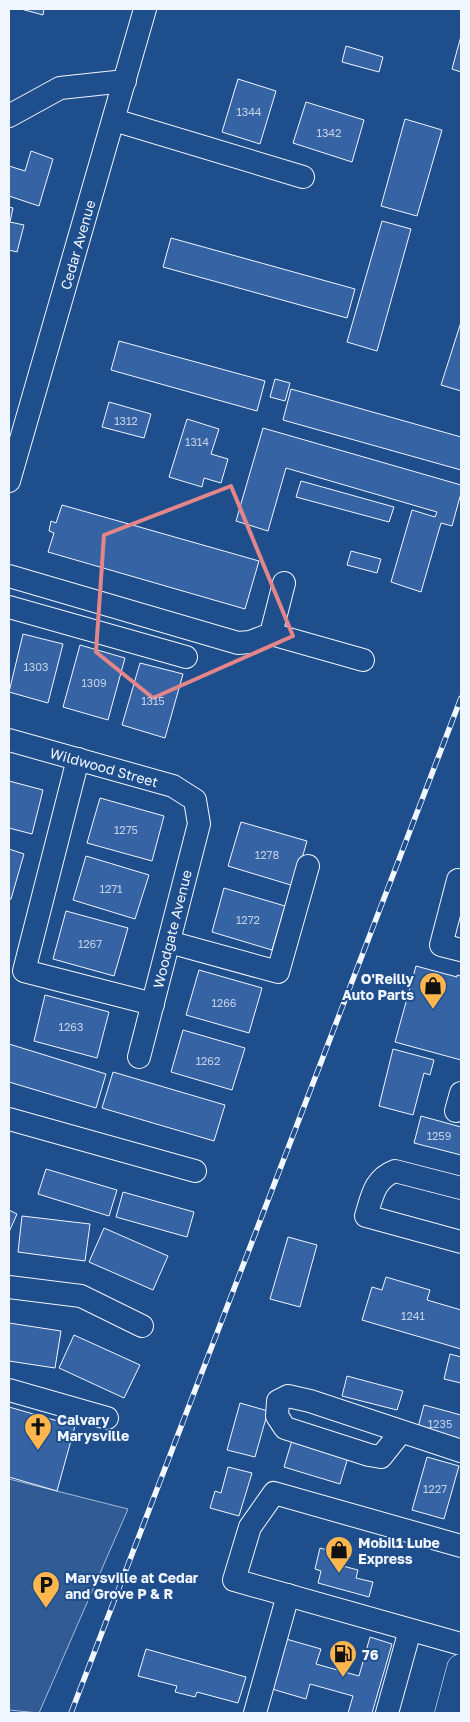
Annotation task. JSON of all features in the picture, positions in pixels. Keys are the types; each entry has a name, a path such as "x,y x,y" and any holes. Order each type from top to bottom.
{"street":[{"name":"Cedar Avenue","path":"9,481 145,9"},
{"path":"9,116 60,88 125,81"},
{"path":"114,120 303,177"},
{"path":"9,576 238,643 250,642 271,634 364,660"},
{"path":"271,634 284,583"},
{"path":"9,608 186,657"},
{"name":"Wildwood Street","path":"9,740 173,786 195,800"},
{"path":"78,759 24,971 153,1004"},
{"name":"Woodgate Avenue","path":"139,1057 198,824 195,800"},
{"path":"169,942 278,972 308,866"},
{"path":"460,877 441,945 461,950"},
{"path":"9,1119 195,1171"},
{"path":"461,1188 395,1171 384,1175 375,1187 366,1216 461,1242"},
{"path":"9,1286 81,1296 142,1326"},
{"path":"9,1390 107,1418"},
{"path":"401,1432 381,1457 369,1455 285,1428 277,1416 278,1401 288,1396 310,1401 461,1452"},
{"path":"461,1546 274,1493 250,1527 234,1580 461,1644"},
{"path":"255,1713 288,1595"},
{"path":"387,1713 410,1630"}],"highlighted area":[{"path":"231,486 293,636 153,698 96,652 104,535"}],"shaded area":[{"name":"Marysville at Cedar and Grove P & R","path":"9,1479 128,1509 39,1713 9,1710"}],"building":[{"path":"21,9 44,9 43,15"},
{"path":"461,36 461,72 452,69"},
{"path":"346,46 383,57 379,72 342,62"},
{"path":"238,79 276,91 260,144 222,132"},
{"path":"306,102 364,120 352,162 293,143"},
{"path":"405,119 442,130 417,216 381,206"},
{"path":"31,151 53,159 39,206 9,196 9,166 25,171"},
{"path":"9,207 13,208 10,222 24,225 17,252 9,250"},
{"path":"382,221 411,229 377,351 347,342"},
{"path":"171,238 355,289 347,318 163,267"},
{"path":"461,322 461,391 441,385"},
{"path":"119,341 265,381 257,411 111,370"},
{"path":"275,379 290,383 285,401 270,397"},
{"path":"291,389 461,437 461,470 283,420"},
{"path":"109,402 151,414 144,438 102,427"},
{"path":"187,419 219,429 211,454 228,459 221,483 204,478 202,487 169,477"},
{"path":"263,428 461,485 461,493 452,526 441,523 421,592 391,582 412,510 435,517 437,512 286,468 268,531 236,521"},
{"path":"301,481 394,507 389,522 296,497"},
{"path":"62,505 259,561 245,609 48,552 54,533 49,531 51,521 56,523"},
{"path":"351,551 381,559 377,573 347,565"},
{"path":"23,634 63,644 48,703 9,692"},
{"path":"80,645 125,658 108,720 63,707"},
{"path":"140,663 183,674 165,738 122,725"},
{"path":"9,781 43,790 32,834 9,828"},
{"path":"100,798 164,816 152,861 87,843"},
{"path":"241,822 307,841 294,886 228,866"},
{"path":"9,849 24,854 11,899 9,899"},
{"path":"86,856 149,875 135,919 73,900"},
{"path":"224,888 285,906 272,950 212,932"},
{"path":"66,911 128,928 114,976 53,959"},
{"name":"O'Reilly Auto Parts","path":"416,966 457,977 457,975 461,976 461,1060 395,1042"},
{"path":"199,970 262,988 249,1033 186,1015"},
{"path":"45,995 109,1012 97,1058 34,1041"},
{"path":"183,1030 245,1048 232,1090 171,1072"},
{"path":"9,1044 106,1074 96,1108 9,1082"},
{"path":"393,1049 434,1060 430,1075 424,1073 413,1115 379,1106"},
{"path":"113,1072 225,1105 214,1141 102,1108"},
{"path":"421,1116 461,1127 461,1155 414,1143"},
{"path":"46,1169 117,1190 109,1216 38,1194"},
{"path":"123,1192 194,1212 187,1237 116,1217"},
{"path":"9,1210 17,1214 9,1232"},
{"path":"22,1216 90,1224 85,1261 18,1252"},
{"path":"104,1228 168,1256 153,1290 89,1262"},
{"path":"288,1237 317,1245 300,1307 270,1299"},
{"path":"386,1277 430,1290 427,1300 461,1310 461,1349 362,1320 372,1287 382,1290"},
{"path":"9,1323 61,1331 55,1368 9,1361"},
{"path":"74,1335 140,1365 124,1398 59,1368"},
{"path":"450,1354 461,1357 461,1383 444,1379"},
{"path":"347,1376 403,1391 397,1410 342,1396"},
{"path":"240,1403 268,1411 255,1457 227,1450"},
{"path":"424,1405 461,1415 461,1442 417,1431"},
{"name":"Calvary Marysville","path":"9,1407 75,1426 57,1491 9,1477"},
{"path":"293,1437 349,1454 340,1484 284,1467"},
{"path":"427,1457 459,1466 444,1519 412,1510"},
{"path":"228,1467 252,1473 239,1516 210,1508 215,1491 221,1493"},
{"name":"Mobil1 Lube Express","path":"320,1548 338,1553 335,1564 358,1570 356,1578 373,1582 369,1597 318,1583 321,1571 315,1569"},
{"path":"370,1637 392,1644 372,1713 348,1713 353,1696 310,1684 306,1699 272,1689 286,1639 321,1649 316,1664 359,1676"},
{"path":"146,1649 246,1677 238,1703 197,1692 195,1697 175,1692 177,1686 138,1676"}],"railway":[{"path":"71,1713 461,698"}],"place":[{"name":"O'Reilly Auto Parts","path":"433,1010"},
{"name":"Calvary Marysville","path":"38,1451"},
{"name":"Mobil1 Lube Express","path":"339,1574"},
{"name":"Marysville at Cedar and Grove P & R","path":"46,1609"},
{"name":"76","path":"343,1678"}]}
